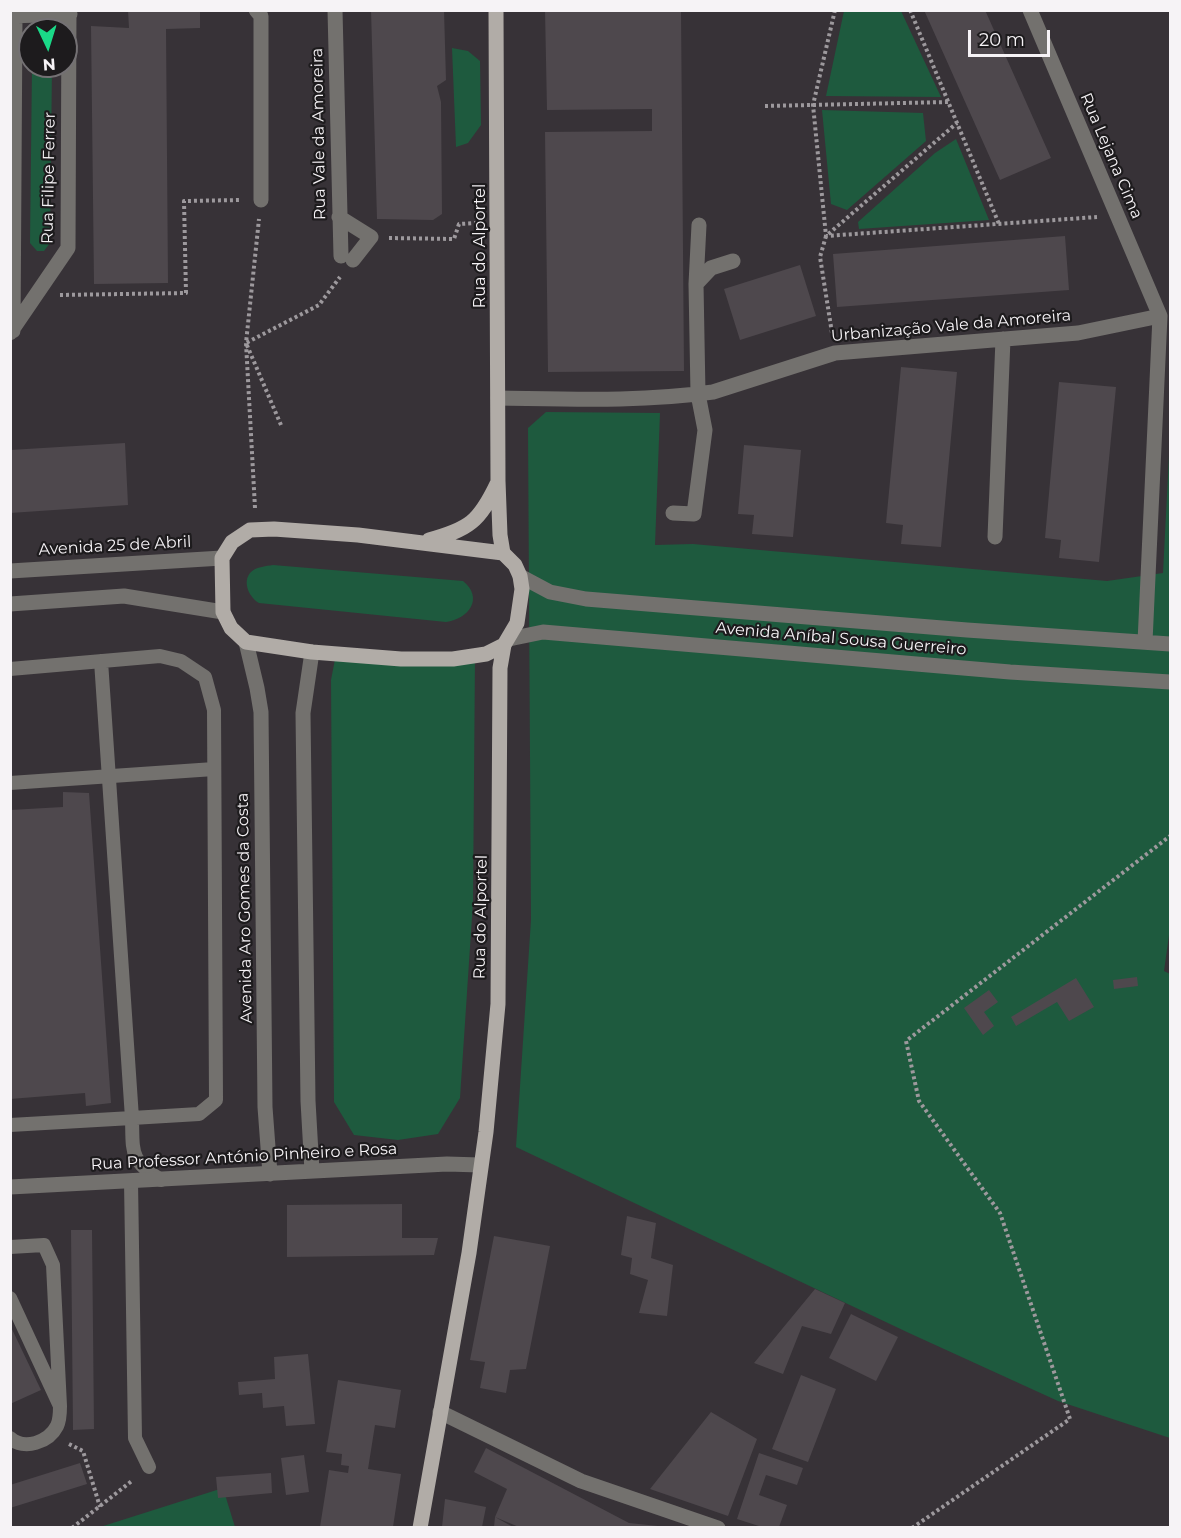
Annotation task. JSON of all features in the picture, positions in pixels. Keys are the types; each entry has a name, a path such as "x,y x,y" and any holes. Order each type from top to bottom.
{"main road":[{"name":"Rua do Alportel","path":"496,10 498,482 503,553"},
{"name":"Rua do Alportel","path":"423,542 452,534 472,522 483,512 498,482"},
{"path":"507,642 486,654 453,659 401,659 312,652 246,642 231,628 223,612 222,558 232,542 250,530 358,535 503,553 515,565 520,576"},
{"name":"Rua do Alportel","path":"420,1527 469,1253 486,1132 498,1005 500,668 507,642 517,623 522,589 520,576"},
{"path":"486,654 500,668"}],"street":[{"path":"256,10 261,16 261,200"},
{"name":"Rua Vale da Amoreira","path":"335,10 339,217 347,258 371,237"},
{"name":"Rua Lejana Cima","path":"1030,10 1117,216 1165,316"},
{"path":"13,16 69,12"},
{"name":"Rua Filipe Ferrer","path":"12,332 68,248 69,12"},
{"name":"Rua Filipe Ferrer","path":"12,332 13,16"},
{"path":"339,217 371,237"},
{"path":"673,513 694,514 705,430 698,394 696,284 699,225"},
{"path":"696,284 711,268 733,261"},
{"path":"1145,642 1165,316"},
{"name":"Urbanização Vale da Amoreira","path":"498,398 666,398 713,392 835,353 1078,333 1165,316"},
{"path":"995,537 1003,339"},
{"name":"Avenida 25 de Abril","path":"10,571 222,558"},
{"name":"Avenida Aníbal Sousa Guerreiro","path":"520,576 550,592 586,599 1170,644"},
{"path":"10,604 124,596 223,612"},
{"name":"Avenida Aníbal Sousa Guerreiro","path":"507,642 543,632 578,634 998,671 1170,682"},
{"name":"Avenida Aro Gomes da Costa","path":"246,642 261,712 265,1107 270,1174"},
{"path":"312,652 303,714 308,1101 312,1171"},
{"name":"Rua Professor António Pinheiro e Rosa","path":"10,1187 447,1164 480,1165"},
{"path":"440,1412 581,1481 718,1527"}],"lane":[{"path":"10,669 160,656 181,661 205,676 214,710 216,1100 199,1114 10,1125"},
{"path":"101,661 133,1153 142,1168 161,1180"},
{"path":"10,783 214,769"},
{"path":"131,1181 135,1438 149,1467"},
{"path":"10,1247 44,1245 53,1266 60,1406 58,1424 51,1435 27,1445 15,1442 10,1437"},
{"path":"10,1298 60,1406"}],"path":[{"path":"835,10 813,105 826,236 820,257 835,353"},
{"path":"910,10 999,224"},
{"path":"765,106 948,102"},
{"path":"826,236 957,123"},
{"path":"36,296 186,293 184,201 261,200 246,343 256,530"},
{"path":"826,236 1117,216"},
{"path":"371,237 454,239 459,224 498,222"},
{"path":"246,343 319,305 338,281"},
{"path":"246,343 281,425"},
{"path":"912,1527 1070,1419 1000,1213 919,1101 906,1041 1170,836"},
{"path":"51,1435 83,1450 100,1507"},
{"path":"72,1527 149,1467"}],"green space":[{"path":"844,11 901,11 941,97 826,96"},
{"path":"452,48 468,51 480,61 481,125 468,143 456,147"},
{"path":"32,78 52,78 50,243 44,251 37,251 30,243"},
{"path":"822,110 923,113 926,141 847,210 831,204"},
{"path":"956,139 989,220 859,229 858,222 935,153"},
{"path":"546,412 660,413 655,545 693,544 1107,581 1163,573 1170,436 1170,928 1164,971 1170,974 1170,1438 1058,1401 516,1147 531,920 528,428"},
{"path":"273,565 463,581 472,594 473,601 471,607 461,617 446,622 259,603 248,590 248,577 255,569"},
{"path":"336,654 475,656 473,902 460,1098 438,1134 398,1140 354,1135 334,1102 331,680"},
{"path":"223,1488 235,1527 97,1528"}],"building":[{"path":"128,10 200,10 200,28 166,29 168,283 94,284 91,26 129,28"},
{"path":"371,10 444,10 446,80 437,86 441,102 442,214 433,220 377,219"},
{"path":"545,10 681,10 684,371 548,372 545,132 652,131 652,109 547,110"},
{"path":"924,10 985,10 1051,158 1000,180"},
{"path":"1065,236 1069,290 837,307 833,254"},
{"path":"800,265 816,316 740,340 724,289"},
{"path":"901,367 957,372 941,547 901,544 903,525 886,523"},
{"path":"1059,382 1116,387 1099,562 1059,558 1061,540 1045,538"},
{"path":"125,443 128,505 10,513 10,450"},
{"path":"744,445 801,450 793,537 752,534 754,515 738,514"},
{"path":"63,792 89,793 111,1103 86,1106 85,1093 10,1099 10,810 63,807"},
{"path":"1137,977 1138,986 1114,989 1113,980"},
{"path":"1076,978 1094,1007 1069,1021 1057,1002 1016,1026 1011,1017"},
{"path":"989,990 998,1002 984,1012 994,1026 983,1035 964,1008"},
{"path":"402,1204 402,1238 438,1238 434,1255 287,1257 287,1205"},
{"path":"627,1216 656,1223 651,1258 673,1265 667,1316 639,1313 648,1280 630,1274 632,1258 621,1255"},
{"path":"71,1230 92,1230 94,1429 73,1430"},
{"path":"494,1236 550,1246 526,1369 510,1370 506,1393 480,1388 485,1362 470,1360"},
{"path":"815,1289 845,1303 831,1334 802,1326 783,1374 754,1363"},
{"path":"851,1314 898,1337 876,1381 829,1358"},
{"path":"10,1325 41,1390 10,1404"},
{"path":"308,1354 315,1424 286,1426 284,1406 263,1408 262,1393 239,1395 238,1382 275,1379 274,1357"},
{"path":"801,1375 836,1389 808,1462 772,1449"},
{"path":"338,1380 401,1390 395,1428 375,1425 368,1469 401,1474 393,1527 320,1527 329,1470 348,1473 349,1466 341,1465 342,1454 326,1452"},
{"path":"711,1412 757,1439 728,1516 650,1489"},
{"path":"486,1448 629,1523 658,1527 519,1527 495,1517 507,1489 474,1472"},
{"path":"759,1453 803,1468 797,1485 766,1475 759,1495 787,1505 779,1527 762,1527 737,1519"},
{"path":"304,1455 309,1492 286,1495 281,1458"},
{"path":"80,1463 87,1484 10,1508 10,1485"},
{"path":"271,1473 272,1493 218,1498 216,1477"},
{"path":"445,1499 486,1507 482,1527 442,1527"},
{"path":"495,1517 513,1527 494,1527"}]}
